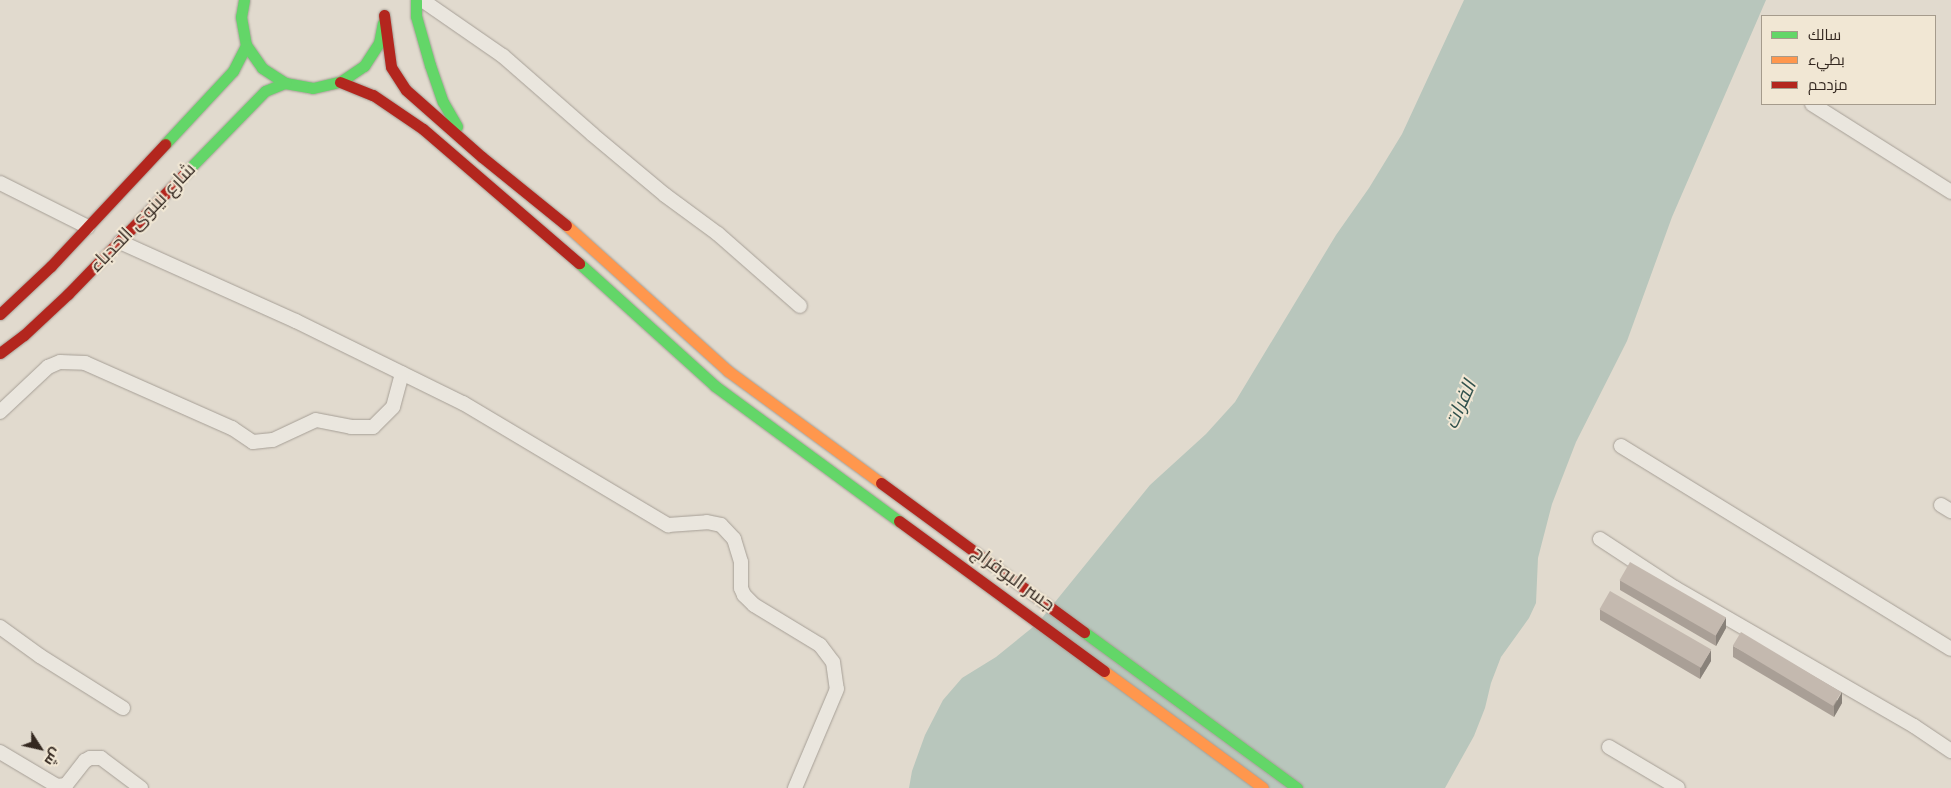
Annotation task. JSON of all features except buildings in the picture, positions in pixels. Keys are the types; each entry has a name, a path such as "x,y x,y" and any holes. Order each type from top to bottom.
{"main road":[{"path":"244,0 240,18 246,45 262,68 286,83 313,88 340,82 364,66 379,43 384,15"},
{"name":"جسر البوفراج","path":"381,0 391,67 406,90 470,146 584,239 728,371 1297,788"},
{"path":"416,0 416,16 443,102 470,146"},
{"name":"شارع نينوى الحدباء","path":"0,314 52,266 233,71 246,45"},
{"name":"جسر البوفراج","path":"340,82 373,94 423,129 506,202 568,252 715,386 1263,788"},
{"name":"شارع نينوى الحدباء","path":"0,353 43,318 120,242 265,91 286,83"}],"street":[{"path":"422,0 504,56 665,195 718,234 800,306"},
{"path":"1814,105 1951,192"},
{"path":"0,183 88,227"},
{"path":"120,242 270,308 463,403 668,525 707,522 721,526 734,539 741,562 741,588 744,595 754,605 820,645 833,662 837,689 795,788"},
{"path":"0,412 48,368 60,362 85,363 232,428 253,442 273,440 316,420 350,427 373,427 393,407 402,373"},
{"path":"1621,446 1951,649"},
{"path":"1600,539 1675,588 1914,726 1951,750"},
{"path":"0,627 123,708"},
{"path":"1609,747 1678,788"},
{"path":"0,752 57,786 66,785 85,761 90,758 101,758 141,788"}],"water":[{"name":"الفرات","path":"1464,0 1766,0 1672,217 1627,341 1576,442 1552,504 1538,558 1536,603 1529,618 1501,657 1474,736 1445,788 909,788 912,771 925,735 943,700 962,678 996,657 1038,623 1150,485 1206,434 1235,402 1336,235 1369,188 1402,134"}],"traffic: fast":[{"path":"244,0 241,17 246,45 262,68 285,83 313,88 340,82 364,66 379,43 383,23"},
{"path":"416,0 416,16 430,65 443,102 457,126"},
{"path":"165,144 233,71 246,45"},
{"path":"188,170 265,91 285,83"},
{"path":"579,263 715,386 899,521"},
{"path":"1084,632 1297,788"}],"traffic: slow":[{"path":"566,225 728,371 881,483"},
{"path":"1104,671 1263,788"}],"traffic: jam":[{"path":"384,15 391,67 406,90 482,157 566,225"},
{"path":"340,82 373,95 423,129 579,263"},
{"path":"0,314 51,266 165,144"},
{"path":"0,353 24,335 68,294 188,170"},
{"path":"881,483 1084,632"},
{"path":"899,521 1104,671"}]}
